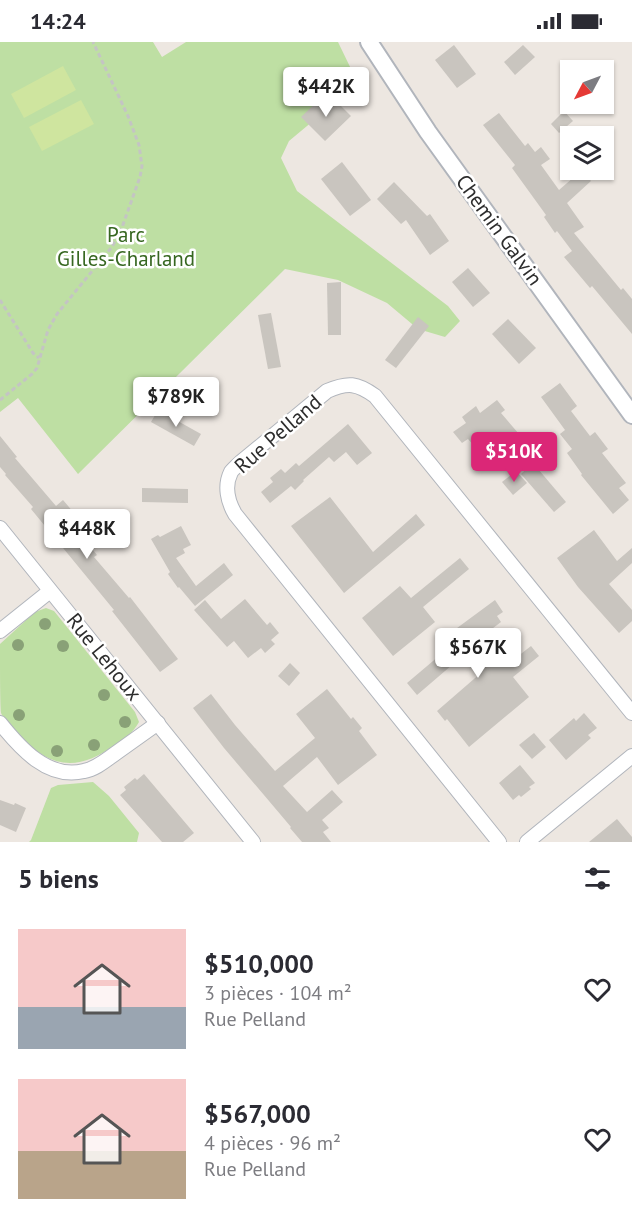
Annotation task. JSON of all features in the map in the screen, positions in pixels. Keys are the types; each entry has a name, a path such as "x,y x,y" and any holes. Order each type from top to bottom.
{"street":[{"name":"Chemin Galvin","path":"369,42 428,132 632,416"},
{"name":"Rue Pelland","path":"499,842 235,514 229,505 227,492 231,472 241,462 327,391 351,384 364,388 375,396 632,713"},
{"name":"Rue Lehoux","path":"0,528 253,842"},
{"path":"0,631 50,591"},
{"path":"0,723 31,756 48,767 66,772 84,771 100,764 158,723"},
{"path":"527,842 632,756"}],"path":[{"path":"0,400 33,374 37,368 48,330 57,314 111,248 120,233 140,177 142,166 139,145 93,42"},
{"path":"0,300 33,353 40,358"}],"green space":[{"name":"Parc Gilles-Charland","path":"0,42 153,42 162,57 186,42 338,42 353,73 355,86 289,141 281,158 297,191 448,306 460,321 445,337 418,329 387,303 338,280 285,269 78,474 18,398 0,412"},
{"path":"63,66 76,90 24,118 11,94"},
{"path":"81,100 94,124 42,151 29,127"},
{"path":"46,608 54,611 135,712 139,722 129,734 90,759 65,763 42,755 12,728 1,713 0,644 35,612"},
{"path":"93,782 109,796 139,833 137,842 29,842 51,788 58,785"}],"building":[{"path":"454,45 476,74 457,88 435,60"},
{"path":"523,45 535,57 515,75 504,62"},
{"path":"321,98 331,108 337,102 351,116 325,141 301,117"},
{"path":"499,113 525,146 528,143 535,152 541,147 550,159 541,165 559,190 570,180 591,181 567,203 584,227 574,233 621,290 623,288 632,299 632,334 564,257 572,251 557,231 555,233 544,217 546,215 512,168 515,165 483,125"},
{"path":"561,114 567,114 573,121 567,126 560,126 559,133 551,124"},
{"path":"342,162 371,200 350,216 321,179"},
{"path":"394,182 427,216 430,214 449,241 430,255 406,220 401,224 377,199"},
{"path":"468,268 490,293 473,307 452,282"},
{"path":"341,282 341,335 328,335 327,283"},
{"path":"271,313 281,367 268,369 258,315"},
{"path":"418,317 429,326 396,368 385,360"},
{"path":"508,319 536,348 519,364 492,334"},
{"path":"560,383 577,406 571,411 590,436 595,432 608,449 602,453 626,483 619,488 629,500 613,514 581,475 567,453 572,449 560,434 565,430 541,397"},
{"path":"497,400 505,410 501,413 519,434 499,452 497,449 486,459 468,439 462,443 453,432 466,423 462,417 476,406 480,413"},
{"path":"158,410 201,434 194,446 151,422"},
{"path":"348,424 372,453 357,465 346,452 334,462 329,457 295,490 291,486 270,503 261,492 273,482 270,478 281,469 285,473 296,463 299,466"},
{"path":"0,436 17,457 15,458 56,506 63,500 74,513 67,519 97,555 94,557 130,597 178,659 160,672 112,611 114,610 31,509 33,507 5,475 0,467"},
{"path":"533,463 566,502 554,512 521,474"},
{"path":"516,471 527,483 513,495 502,482"},
{"path":"142,488 188,489 188,503 142,502"},
{"path":"330,497 373,552 416,514 425,525 344,593 291,526"},
{"path":"181,526 191,545 183,549 185,553 176,558 196,586 224,563 233,575 195,606 168,574 170,572 151,539"},
{"path":"594,530 617,561 632,548 632,563 609,584 632,610 632,621 619,633 578,587 557,558"},
{"path":"460,558 469,569 423,607 435,622 393,656 362,618 400,586 411,598"},
{"path":"245,599 267,625 270,622 279,633 271,640 275,644 265,653 261,648 248,658 234,641 227,647 194,610 205,600 221,619"},
{"path":"495,600 503,612 497,616 501,622 480,638 504,667 531,646 539,656 513,677 529,697 469,747 447,719 445,721 437,711 482,672 466,653 417,695 407,683 459,639 453,631"},
{"path":"290,663 300,673 289,686 278,676"},
{"path":"327,689 351,719 353,717 362,728 359,731 377,755 338,785 317,757 283,786 307,812 332,790 343,802 322,820 329,828 323,832 331,842 302,842 193,708 211,694 275,771 315,738 296,714"},
{"path":"584,713 597,728 588,735 591,738 566,760 549,740 574,718 576,721"},
{"path":"534,733 546,747 532,759 519,745"},
{"path":"520,765 535,783 521,797 519,795 513,800 499,783"},
{"path":"144,774 194,833 183,842 162,842 120,795 126,790 124,787"},
{"path":"0,800 26,808 16,832 0,825"},
{"path":"617,819 632,837 632,842 589,842"}]}
